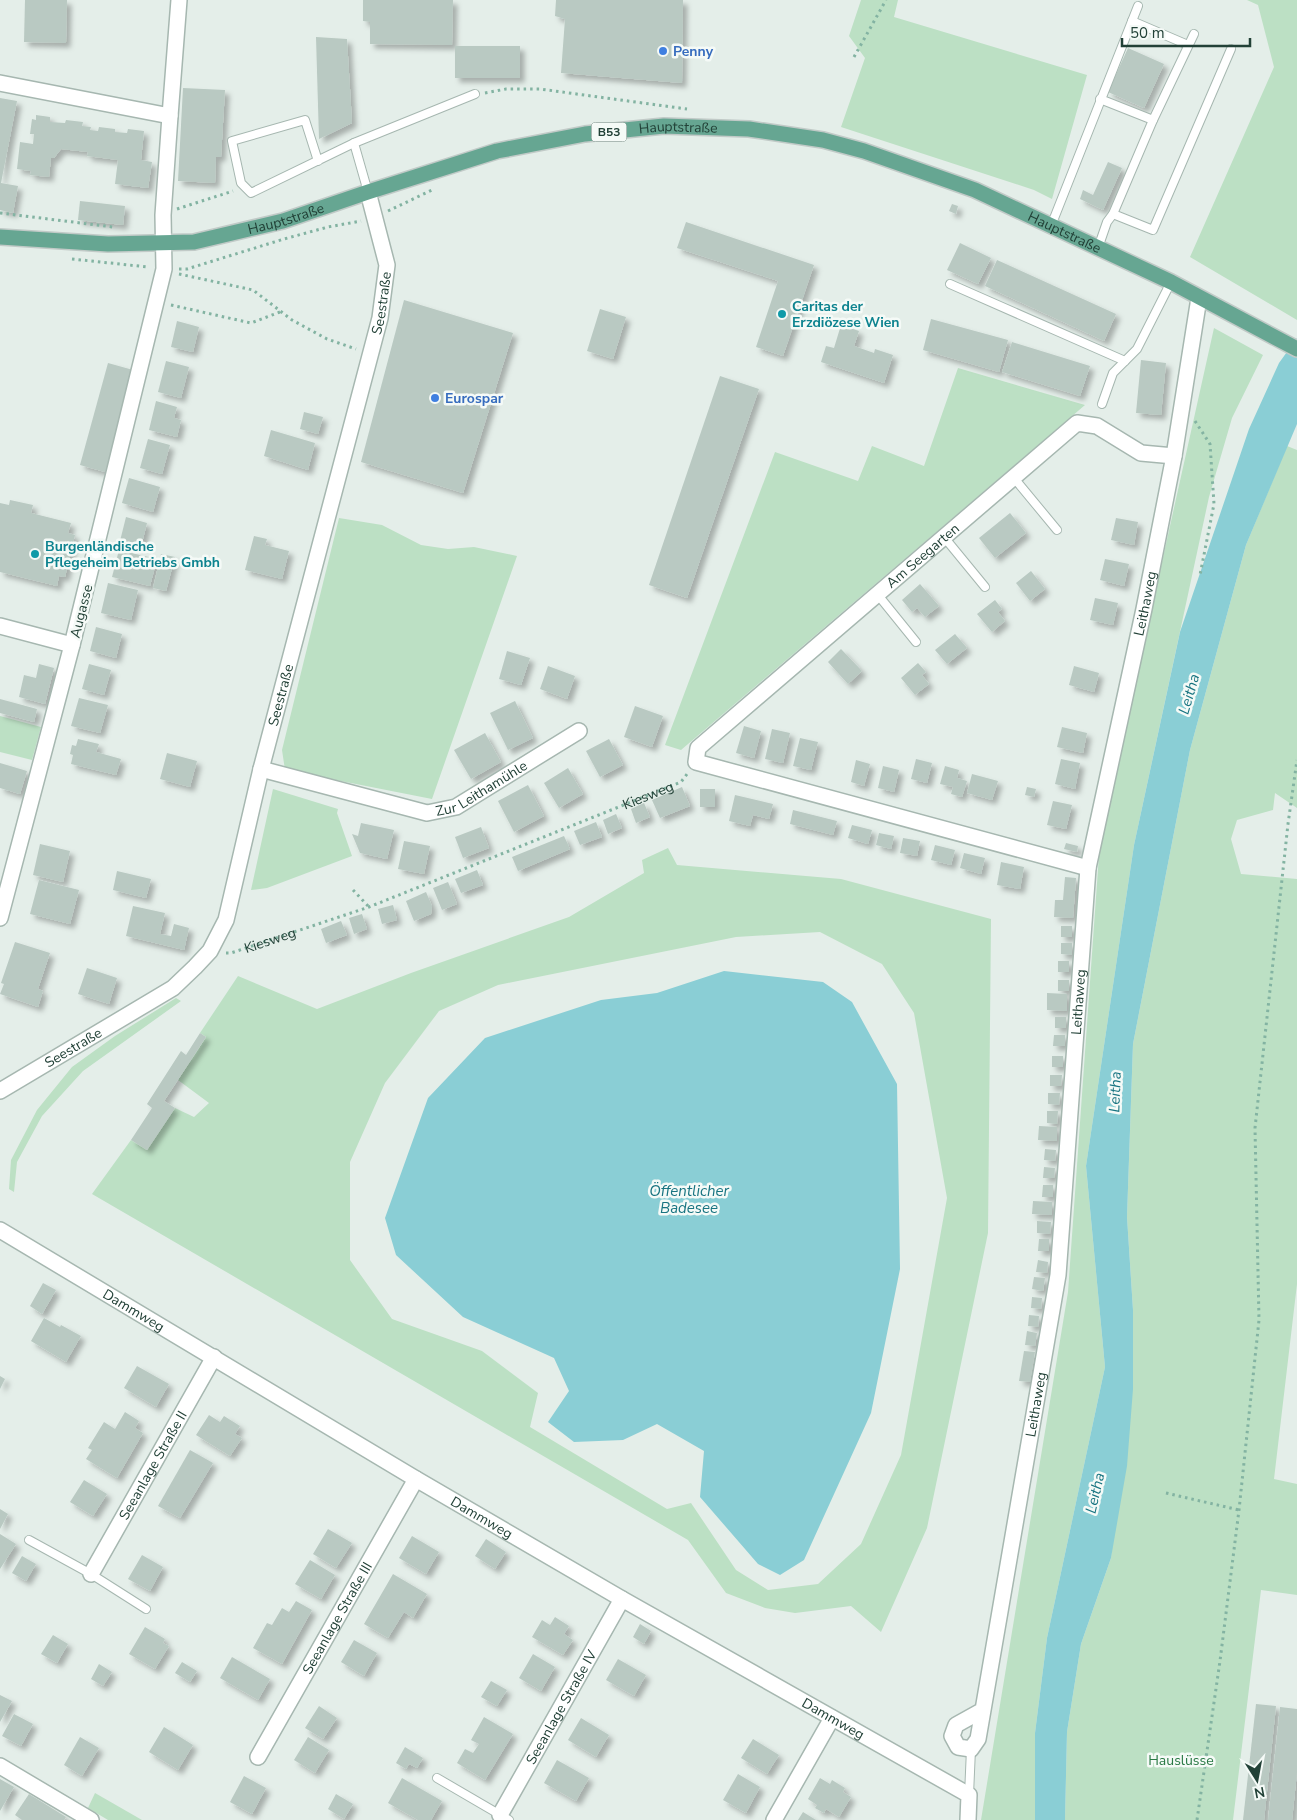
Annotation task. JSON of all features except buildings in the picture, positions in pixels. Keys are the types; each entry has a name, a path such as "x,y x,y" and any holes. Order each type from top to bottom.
{"main road":[{"name":"Hauptstraße","path":"0,236 108,244 194,242 283,221 497,151 585,134 664,126 749,129 823,140 879,156 975,190 1171,282 1241,321 1297,348"}],"street":[{"name":"Augasse","path":"0,918 72,645 164,268 163,215 179,0"},
{"path":"0,83 170,116"},
{"name":"Seestraße","path":"0,1091 173,988 210,951 226,920 261,770 380,318 387,265 368,192"},
{"name":"Leithaweg","path":"970,1749 978,1739 1058,1274 1088,868 1144,609 1174,456 1199,298"},
{"name":"Am Seegarten","path":"696,762 698,748 1078,423 1097,426 1141,453 1174,456"},
{"path":"0,626 72,645"},
{"name":"Zur Leithamühle","path":"261,770 427,813 456,807 579,731"},
{"path":"696,762 1088,868"},
{"name":"Dammweg","path":"0,1230 416,1479 622,1599 969,1796"},
{"name":"Seeanlage Straße II","path":"91,1574 214,1357"},
{"name":"Seeanlage Straße III","path":"258,1757 416,1479"},
{"name":"Seeanlage Straße IV","path":"505,1817 622,1599"},
{"path":"970,1749 958,1747 952,1736 956,1725 983,1710"},
{"path":"774,1820 832,1718"},
{"path":"0,1766 91,1820"},
{"path":"968,1820 969,1796"}],"lane":[{"path":"1050,226 1138,6"},
{"path":"1132,20 1188,45"},
{"path":"1098,248 1107,222 1113,214 1153,120 1194,34"},
{"path":"1113,214 1153,230 1231,49"},
{"path":"318,161 305,120 232,141 241,183 251,193 318,161 354,143 475,94"},
{"path":"1100,99 1153,120"},
{"path":"354,143 368,192"},
{"path":"1102,404 1113,372 1137,349 1171,282"},
{"path":"950,284 1125,361"},
{"path":"1014,478 1056,530"},
{"path":"944,537 985,587"},
{"path":"878,595 916,642"},
{"path":"29,1540 91,1574 146,1609"},
{"path":"969,1796 970,1749"},
{"path":"437,1778 505,1817"}],"path":[{"path":"854,57 886,0"},
{"path":"68,259 187,269 328,227 374,218 440,186"},
{"path":"163,215 246,188"},
{"path":"0,213 114,227"},
{"path":"164,268 184,276 253,290 292,320 327,339 370,354"},
{"path":"156,302 251,323 281,311"},
{"path":"1182,402 1210,444 1214,504 1200,575"},
{"path":"1197,1820 1239,1510 1259,1320 1255,1128 1288,824 1297,760"},
{"name":"Kiesweg","path":"210,951 231,953 369,906 681,782 696,762"},
{"path":"353,890 369,906"},
{"path":"1166,1493 1239,1510"}],"green space":[{"path":"861,0 898,0 894,17 1087,75 1052,199 1034,190 841,127 865,58 849,36"},
{"path":"1247,0 1297,0 1297,320 1190,257 1274,67 1258,5"},
{"path":"1214,328 1263,355 1232,418 1209,497 1134,845 1086,1166 1105,1367 1047,1638 1035,1733 1053,1820 981,1820 1068,1292 1100,841"},
{"path":"958,368 1085,405 681,750 665,745 775,452 858,481 872,446 924,466"},
{"name":"Hauslüsse","path":"1287,446 1297,450 1297,808 1275,793 1273,810 1237,820 1231,839 1241,874 1297,879 1297,1284 1274,1479 1297,1484 1297,1595 1261,1590 1233,1820 1065,1820 1067,1732 1081,1644 1111,1558 1133,1310 1127,1217 1133,1044 1190,750 1246,545"},
{"path":"339,518 382,525 421,545 448,549 474,547 517,556 432,799 285,770 282,750"},
{"path":"0,716 41,727 32,760 0,752"},
{"path":"273,789 338,809 337,813 352,856 267,888 251,890"},
{"path":"668,848 677,865 841,879 991,919 988,1233 927,1528 881,1632 851,1606 795,1613 765,1608 726,1593 688,1540 92,1194 131,1140 147,1150 175,1108 194,1117 209,1103 178,1080 206,1037 200,1033 238,976 317,1009 411,973 569,917 644,873 642,860","holes":["820,932 882,964 914,1013 947,1198 901,1455 861,1544 818,1584 768,1590 736,1570 691,1503 667,1509 530,1427 538,1393 482,1351 392,1319 350,1260 350,1162 385,1083 439,1011 498,985 736,937"]},
{"path":"176,998 181,1001 83,1071 42,1116 17,1162 14,1192 9,1189 11,1160 37,1110 72,1067 115,1036"},
{"path":"95,1793 142,1820 108,1820 88,1808"}],"water":[{"name":"Leitha","path":"1297,338 1297,424 1246,545 1190,750 1133,1044 1127,1217 1133,1310 1133,1389 1127,1466 1111,1558 1081,1644 1067,1732 1065,1820 1035,1820 1035,1733 1047,1638 1105,1367 1086,1166 1134,845 1180,632 1249,429 1279,363"},
{"name":"Öffentlicher Badesee","path":"724,971 823,982 852,1002 897,1084 900,1269 871,1413 804,1560 780,1575 758,1564 700,1497 704,1451 657,1424 623,1440 574,1442 548,1422 569,1391 554,1358 463,1317 396,1255 385,1218 428,1098 485,1038 601,1000 657,993"}],"place":[{"name":"Penny","path":"663,51"},
{"name":"Caritas der Erzdiözese Wien","path":"782,314"},
{"name":"Eurospar","path":"435,398"},
{"name":"Burgenländische Pflegeheim Betriebs Gmbh","path":"35,554"}]}
